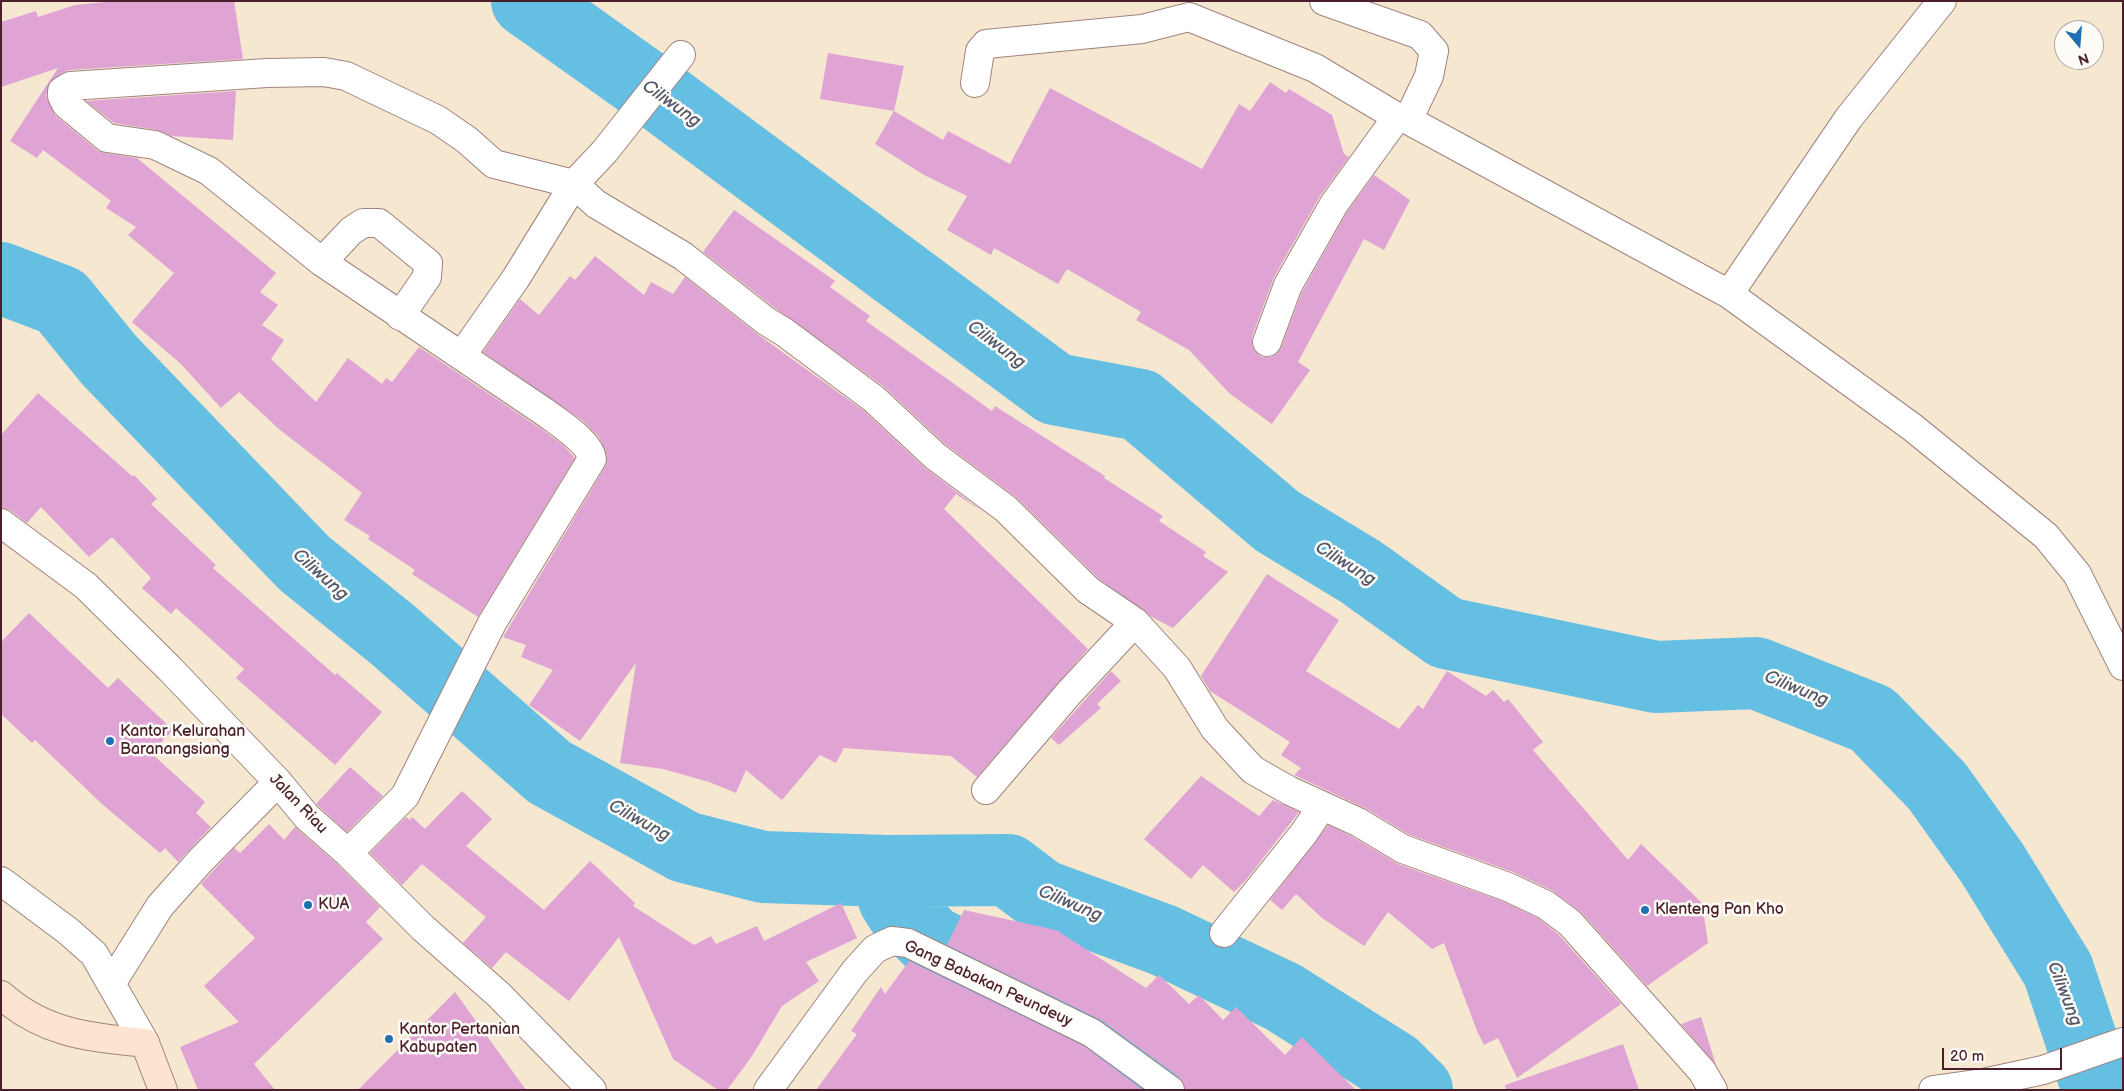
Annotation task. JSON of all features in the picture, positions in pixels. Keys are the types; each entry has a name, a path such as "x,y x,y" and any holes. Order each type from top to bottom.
{"street":[{"path":"1267,342 1288,285 1334,204 1402,118 1429,76 1434,52 1420,35 1324,1"},
{"path":"1729,294 1848,119 1942,1"},
{"path":"975,83 980,50 986,44 1142,28 1189,17 1315,68 1402,118 1729,294 1912,427 2046,536 2077,574 2123,666"},
{"path":"462,355 516,278 574,184 605,151 680,55"},
{"path":"348,853 405,796 492,623 520,580 592,456 588,448 568,429 462,355 400,316 322,262 209,171 155,145 107,138 66,104 62,91 70,86 267,73 324,72 346,76 438,120 494,164 574,184 596,204 683,256 766,322 784,332 874,399 935,456 1006,509 1088,590 1135,622 1177,668 1215,730 1253,770 1365,826 1403,849 1508,887 1546,905 1570,923 1702,1071 1713,1090"},
{"path":"322,262 351,231 363,223 380,224 428,263 427,277 400,316"},
{"name":"Jalan Riau","path":"1,523 86,586 170,669 278,782 307,818 348,853 423,928 499,995 592,1090"},
{"path":"986,790 1069,692 1135,622"},
{"path":"111,984 160,906 200,860 278,782"},
{"path":"1224,933 1304,833 1322,806"},
{"path":"1,881 68,931 94,954 145,1043 164,1090"},
{"name":"Gang Babakan Peundeuy","path":"768,1090 855,971 875,948 892,941 908,942 1092,1033 1170,1090"},
{"path":"1,995 20,1012 47,1025 77,1035 145,1043"},
{"path":"1933,1090 1983,1083 2043,1070 2123,1042"}],"building":[{"path":"116,1 234,1 243,59 69,70 49,83 46,96 56,116 97,150 137,158 276,273 260,292 278,305 262,325 284,340 271,359 316,402 348,358 382,384 386,378 392,382 419,347 537,426 563,445 575,458 478,617 412,574 415,570 368,539 370,536 344,520 362,493 280,430 239,392 221,408 181,364 132,322 174,273 128,235 136,227 106,208 111,201 43,150 37,158 10,141 58,68 1,87 1,22 36,11 38,17 75,5"},
{"path":"828,53 904,66 894,111 820,99"},
{"path":"1270,82 1286,93 1289,89 1332,115 1344,154 1349,157 1320,196 1274,277 1252,337 1252,345 1255,352 1262,357 1270,357 1277,354 1302,292 1347,212 1374,175 1410,200 1384,250 1364,239 1298,362 1310,370 1272,424 1229,393 1189,350 1136,320 1141,312 1067,269 1058,284 994,248 991,255 947,230 967,196 924,175 875,144 894,111 943,140 948,131 1010,164 1050,88 1202,169 1239,104 1250,111"},
{"path":"236,91 233,140 172,136 157,130 114,123 86,101"},
{"path":"734,210 835,281 830,287 870,316 866,321 992,411 995,406 1105,476 1104,478 1163,516 1159,521 1206,552 1203,556 1228,572 1173,628 1150,616 1098,578 1017,498 945,444 883,386 775,308 703,252"},
{"path":"595,256 644,295 651,282 673,294 685,277 756,333 864,411 924,467 983,512 956,494 944,509 1088,649 977,777 951,756 844,748 836,763 820,755 782,800 746,770 736,793 709,782 663,769 620,763 636,663 580,741 529,705 553,670 521,657 526,645 503,637 605,467 607,455 599,437 583,421 483,352 520,299 539,315 570,276 575,280"},
{"path":"38,393 132,476 134,475 157,499 151,504 216,565 213,568 335,675 337,673 382,712 335,765 236,678 244,669 176,608 171,614 142,588 151,578 112,537 89,557 41,507 27,523 10,510 1,508 1,435"},
{"path":"1267,574 1339,620 1306,671 1399,729 1418,705 1423,709 1447,671 1486,696 1493,690 1504,702 1508,699 1543,742 1533,750 1628,860 1641,844 1702,903 1708,943 1647,986 1582,913 1553,891 1513,872 1410,835 1365,808 1294,775 1301,768 1281,755 1290,742 1210,691 1201,676"},
{"path":"29,613 108,688 118,678 173,730 151,753 205,802 196,813 211,827 178,862 165,848 160,853 102,804 35,740 32,743 1,714 1,642"},
{"path":"1111,671 1121,681 1097,704 1101,708 1059,745 1051,738"},
{"path":"350,767 383,796 347,832 316,804"},
{"path":"1201,776 1259,816 1273,800 1299,812 1246,880 1234,892 1203,865 1191,879 1144,839"},
{"path":"462,791 492,819 466,846 544,910 590,861 635,903 633,906 694,945 711,936 716,944 757,926 764,941 841,903 857,938 806,962 819,981 782,1006 752,1056 727,1090 718,1090 673,1059 619,937 569,1001 506,952 492,968 463,943 486,917 422,864 402,885 370,853 406,817 410,820 412,817 425,829"},
{"path":"269,824 284,840 295,827 337,864 380,907 366,922 383,939 254,1064 275,1090 198,1090 180,1047 239,1022 204,986 255,938 201,884 234,848 240,853"},
{"path":"1328,825 1351,836 1398,864 1502,901 1538,918 1559,935 1621,1004 1517,1078 1498,1038 1484,1045 1444,943 1432,949 1388,912 1364,946 1322,918 1296,894 1282,910 1270,900"},
{"path":"964,910 1056,930 1146,988 1159,975 1189,1004 1199,995 1223,1020 1236,1007 1285,1055 1302,1037 1356,1090 1185,1090 1179,1077 1101,1020 947,945"},
{"path":"909,961 1084,1046 1143,1090 816,1090 857,1034 851,1031 881,987 885,994"},
{"path":"455,992 526,1090 358,1090"},
{"path":"1701,1017 1716,1065 1681,1024"},
{"path":"1623,1044 1639,1090 1506,1090 1505,1085"}],"waterway":[{"name":"Ciliwung","path":"527,1 655,92 1055,389 1140,405 1277,521 1361,572 1446,633 1656,677 1756,673 1872,719 1937,786 1992,863 2058,970 2098,1090"},
{"name":"Ciliwung","path":"1,278 61,301 109,360 304,563 393,635 549,772 685,847 763,867 887,871 1008,870 1041,895 1163,940 1283,997 1394,1067 1417,1090"},
{"path":"887,871 894,899 903,913 931,941 1053,1005 1110,1039 1186,1090"}],"place":[{"name":"Kantor Kelurahan Baranangsiang","path":"110,741"},
{"name":"KUA","path":"308,905"},
{"name":"Klenteng Pan Kho","path":"1645,910"},
{"name":"Kantor Pertanian Kabupaten","path":"389,1039"}]}
